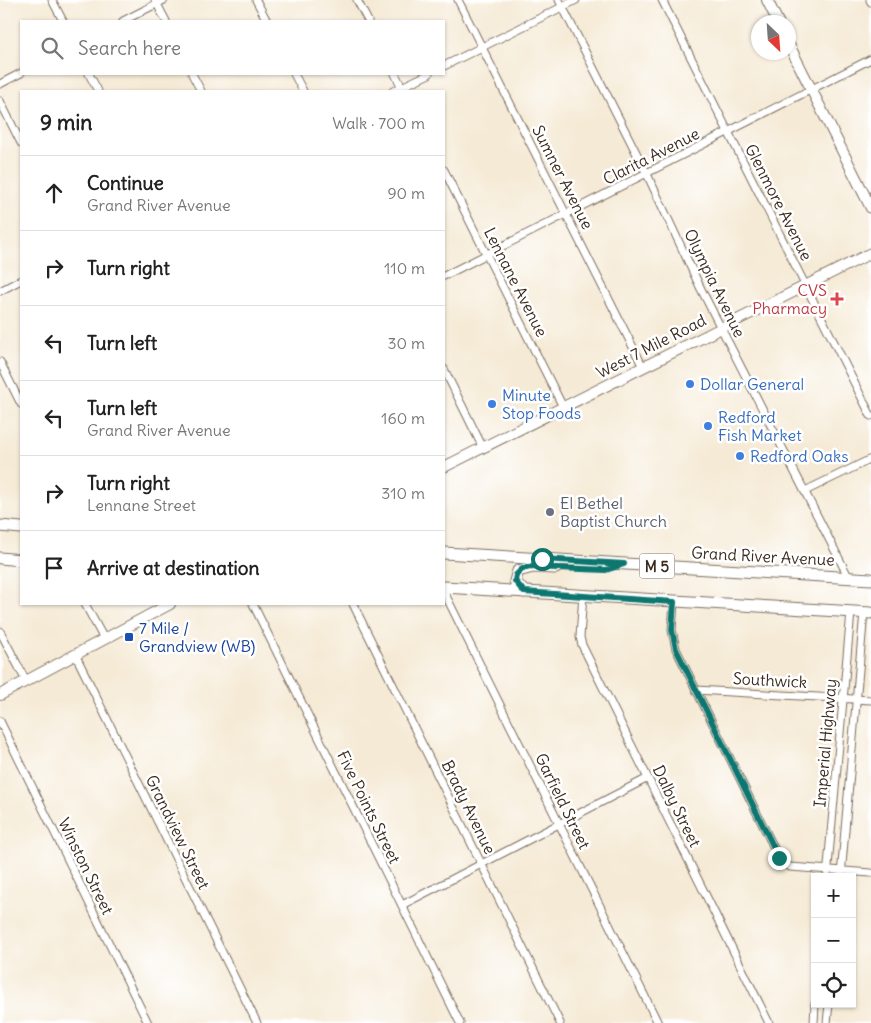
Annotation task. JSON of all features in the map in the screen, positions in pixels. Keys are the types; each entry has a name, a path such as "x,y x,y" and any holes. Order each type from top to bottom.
{"main road":[{"path":"767,0 774,15"},
{"path":"796,59 871,208"},
{"name":"West 7 Mile Road","path":"445,467 871,253"},
{"path":"0,526 20,528"},
{"name":"Grand River Avenue","path":"445,553 871,579"},
{"path":"0,558 20,560"},
{"path":"524,592 515,581 516,575 523,568 606,570 624,564"},
{"name":"M 5","path":"445,587 851,612 869,611"},
{"path":"785,608 807,603 869,611"},
{"path":"0,695 168,605"}],"street":[{"path":"52,0 62,20"},
{"path":"125,20 156,2 164,0"},
{"path":"256,0 266,20"},
{"path":"357,0 367,20"},
{"name":"Sumner Avenue","path":"458,0 643,367"},
{"path":"445,66 561,3 576,0"},
{"name":"Glenmore Avenue","path":"662,0 871,416"},
{"path":"156,2 165,20"},
{"name":"Olympia Avenue","path":"561,3 647,174 701,289 849,578"},
{"name":"Clarita Avenue","path":"445,275 871,59"},
{"path":"0,84 20,74"},
{"path":"90,75 97,90"},
{"path":"193,75 200,90"},
{"path":"295,75 302,90"},
{"path":"396,75 403,89 427,75"},
{"path":"0,101 20,141"},
{"name":"Lennane Avenue","path":"445,172 563,407"},
{"path":"0,291 20,281"},
{"path":"0,362 20,402"},
{"path":"445,371 483,448"},
{"path":"805,491 871,459"},
{"name":"Garfield Street","path":"445,594 658,1023"},
{"name":"Dalby Street","path":"583,596 580,637 582,645 769,1023"},
{"path":"674,602 673,639 696,690 780,860 790,867 822,873"},
{"path":"86,605 104,639"},
{"name":"Five Points Street","path":"253,605 460,1023"},
{"name":"Brady Avenue","path":"353,605 560,1023"},
{"name":"Imperial Highway","path":"841,873 857,699 869,611"},
{"name":"Imperial Highway","path":"827,873 851,612"},
{"path":"0,631 26,681"},
{"name":"Grandview Street","path":"75,654 257,1023"},
{"name":"Southwick","path":"696,690 871,700"},
{"name":"Winston Street","path":"0,721 148,1023"},
{"path":"402,905 648,778"},
{"path":"856,874 871,873"},
{"path":"814,1023 815,1008"},
{"path":"827,1023 829,1008"}],"place":[{"name":"CVS Pharmacy","path":"837,299"},
{"name":"Dollar General","path":"690,384"},
{"name":"Minute Stop Foods","path":"492,404"},
{"name":"Redford Fish Market","path":"708,426"},
{"name":"Redford Oaks","path":"740,456"},
{"name":"El Bethel Baptist Church","path":"550,512"},
{"name":"7 Mile / Grandview (WB)","path":"129,637"}],"route":[{"path":"542,559 624,564 606,570 523,568 518,571 515,581 524,592 674,602 672,630 676,649 779,858"}]}
